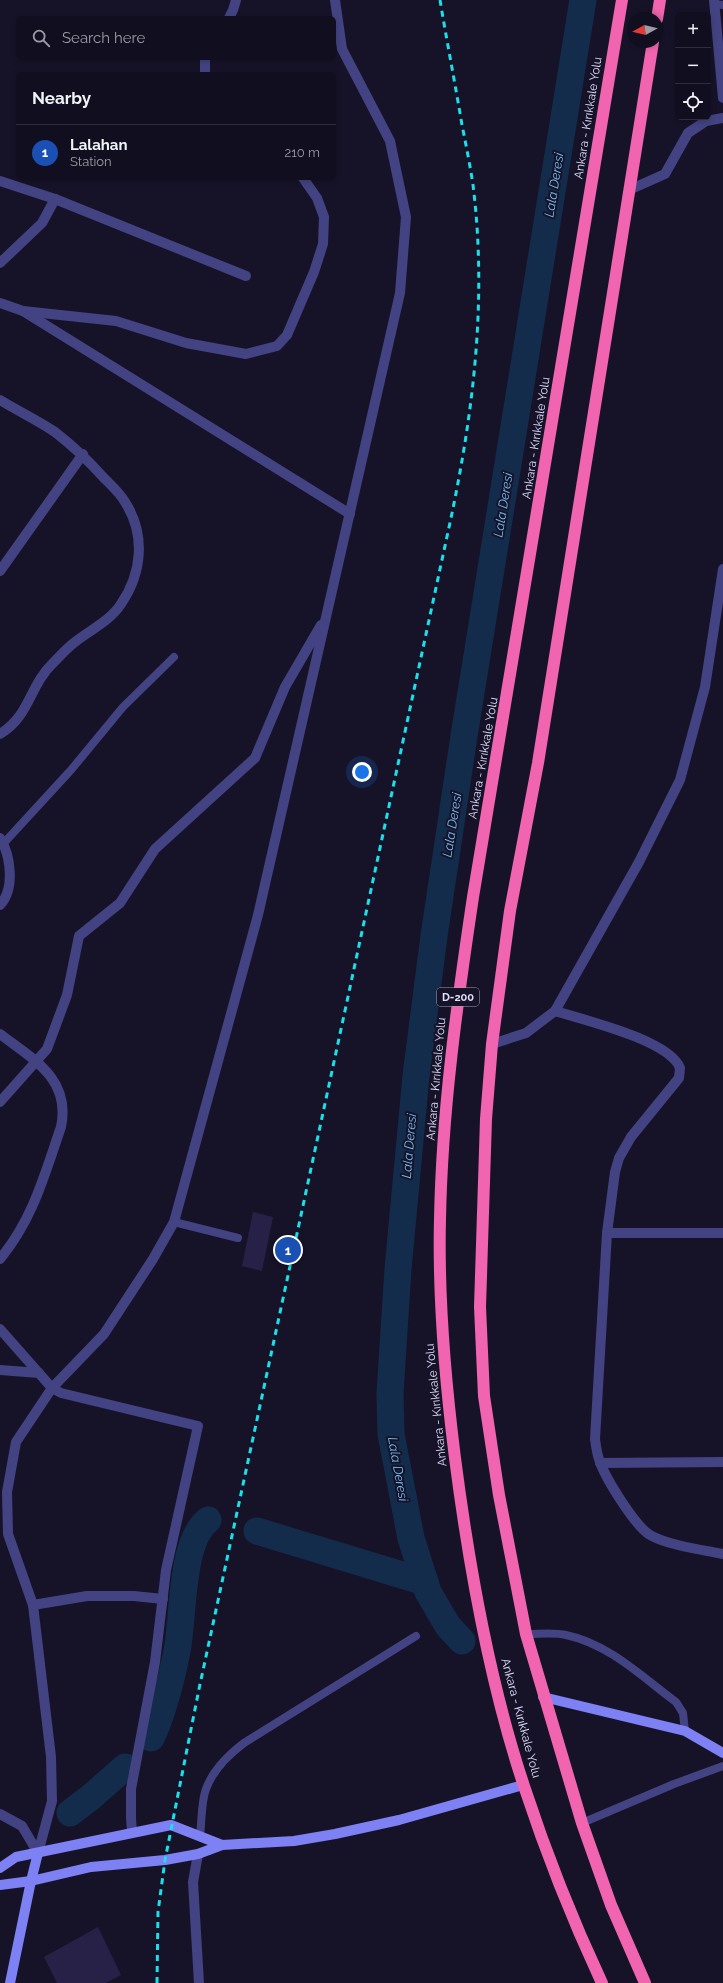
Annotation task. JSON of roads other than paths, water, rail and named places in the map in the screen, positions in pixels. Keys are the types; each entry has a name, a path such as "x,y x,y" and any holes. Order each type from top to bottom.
{"highway":[{"name":"Ankara - Kırıkkale Yolu","path":"602,1983 573,1920 523,1785 499,1696 475,1589 460,1498 448,1402 442,1308 440,1220 445,1119 454,1024 622,0"},
{"path":"658,12 660,0"},
{"name":"D-200","path":"645,1983 611,1905 582,1823 543,1696 526,1634 499,1495 484,1396 480,1299 486,1118 492,1044 510,911 538,763 652,48"}],"street":[{"path":"230,16 234,10 236,0"},
{"path":"10,1983 31,1881 52,1801 51,1757 33,1605 4,1536 7,1492 16,1442 52,1388 104,1334 153,1259 174,1222 258,915 400,293 406,217 390,141 342,49 335,0"},
{"path":"717,3 723,98"},
{"path":"205,60 205,72"},
{"path":"629,190 665,174 688,133 706,121 723,118"},
{"path":"0,180 55,199 246,276"},
{"path":"23,311 116,320 186,343 246,354 277,346 287,335 314,272 323,244 324,217 317,198 304,180"},
{"path":"0,263 42,223 55,199"},
{"path":"0,303 23,311 350,514"},
{"path":"0,400 54,432 83,454 124,501 132,514 138,532 140,550 138,569 132,587 120,606 109,618 73,643 50,665 36,686 22,714 11,728 0,734"},
{"path":"0,571 83,454"},
{"path":"492,1044 526,1033 555,1011 639,862 680,780 705,687 723,568"},
{"path":"0,1102 47,1049 67,995 79,936 120,903 156,849 255,758 285,687 327,617"},
{"path":"0,905 4,902 9,878 7,855 2,841"},
{"path":"555,1011 641,1037 673,1059 680,1068 679,1078 631,1137 619,1158 612,1185 607,1233 595,1439 600,1463 634,1520 644,1531 658,1539 723,1554"},
{"path":"0,1034 36,1061 57,1084 63,1102 64,1114 61,1127 33,1207 17,1237 0,1260"},
{"path":"607,1233 723,1233"},
{"path":"0,1328 52,1388 68,1396 198,1426 171,1541 155,1662 131,1789 130,1811 132,1832"},
{"path":"0,1370 39,1373"},
{"path":"600,1463 723,1462"},
{"path":"33,1605 87,1596 134,1596 163,1599"},
{"path":"543,1696 685,1731 723,1753"},
{"path":"0,1885 31,1881 91,1867 165,1860 198,1854 222,1845 294,1842 399,1820 523,1785"},
{"path":"0,1814 22,1826 38,1853"},
{"path":"0,1868 16,1857 171,1825 200,1835 222,1845"},
{"path":"198,1854 193,1882 199,1983"}],"lane":[{"path":"2,841 71,770 123,707 174,657"},
{"path":"174,1222 238,1238"},
{"path":"526,1634 566,1635 610,1653 676,1702 683,1713 685,1731"},
{"path":"200,1835 206,1789 212,1777 228,1757 244,1743 416,1636"},
{"path":"582,1823 680,1781 723,1766"}],"waterway":[{"name":"Lala Deresi","path":"462,1641 448,1626 428,1592 411,1538 391,1434 390,1393 398,1269 416,1076 434,936 464,736 583,0"},
{"path":"151,1738 156,1728 170,1685 175,1662 185,1581 192,1545 199,1531 208,1520"},
{"path":"257,1531 425,1582"},
{"path":"70,1813 125,1767"}],"railway":[{"path":"157,1983 158,1912 165,1860 199,1689 451,518 472,394 478,311 479,269 477,227 472,178 440,0"}],"place":[{"name":"Lalahan","path":"288,1250"}]}
